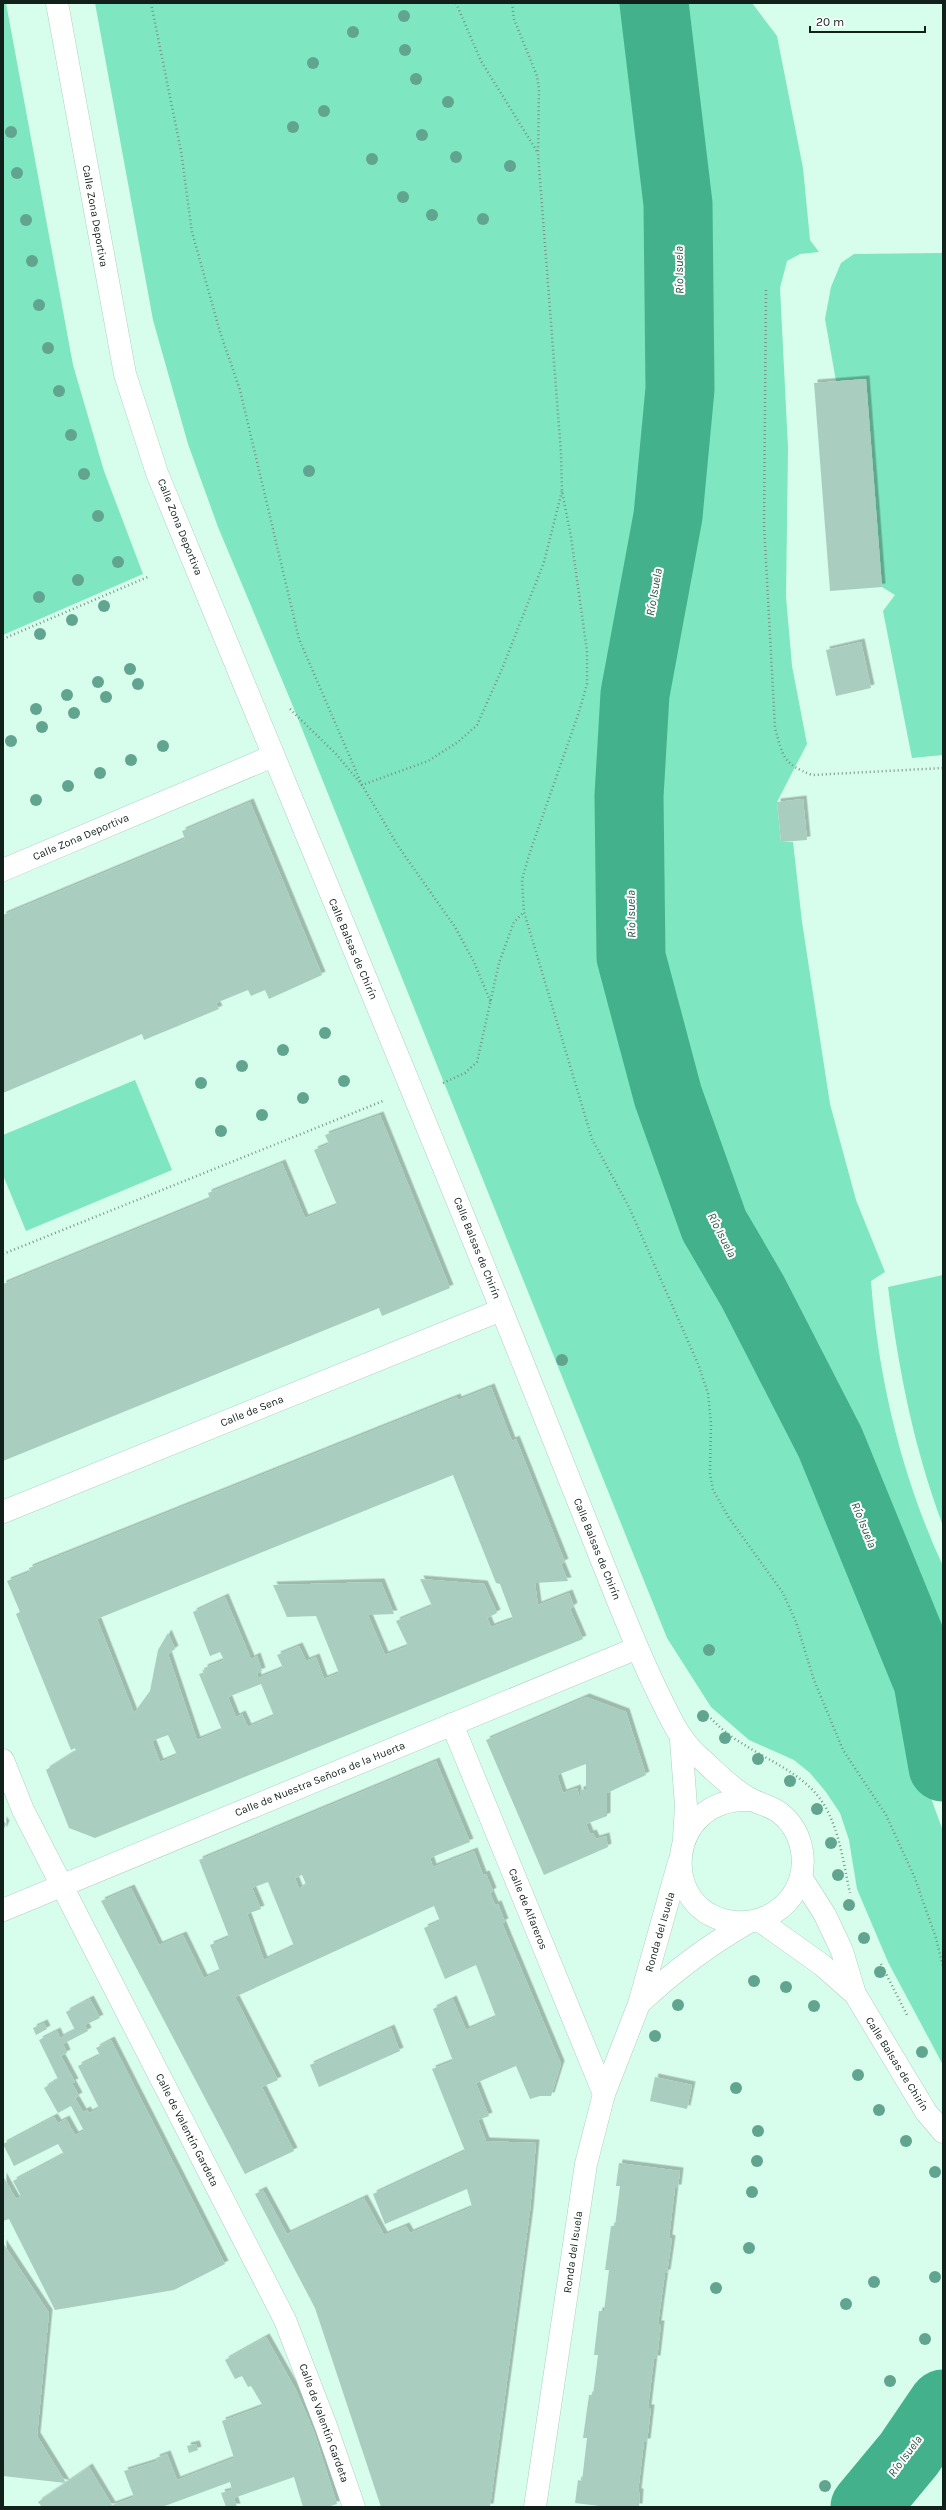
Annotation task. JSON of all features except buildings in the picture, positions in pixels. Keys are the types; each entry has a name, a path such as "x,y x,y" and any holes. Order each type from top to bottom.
{"street":[{"name":"Calle Zona Deportiva","path":"3,870 273,756 158,474 125,374 57,3"},
{"name":"Calle Balsas de Chirín","path":"273,756 412,1089 637,1648 681,1740 686,1806 682,1850"},
{"name":"Calle de Sena","path":"3,1512 501,1310"},
{"name":"Calle de Nuestra Señora de la Huerta","path":"3,1910 637,1648"},
{"name":"Calle de Alfareros","path":"452,1724 604,2094"},
{"name":"Calle Balsas de Chirín","path":"681,1740 750,1800"},
{"name":"Calle de Valentín Gardeta","path":"3,1760 23,1810 61,1886 285,2320 326,2426 354,2507"},
{"path":"729,1800 750,1800 778,1811 793,1827 801,1846 803,1866 801,1877 792,1896 778,1911 754,1921 728,1921 701,1907 694,1899 683,1881 682,1850 694,1822 709,1808 729,1800"},
{"name":"Ronda del Isuela","path":"535,2507 586,2164 604,2094 639,2004 682,1850"},
{"name":"Calle Balsas de Chirín","path":"801,1877 825,1915 842,1951 855,1994 926,2112 943,2132"},
{"name":"Calle Balsas de Chirín","path":"754,1921 822,1965 855,1994"},
{"name":"Ronda del Isuela","path":"639,2004 672,1972 709,1945 754,1921"}],"path":[{"path":"151,3 181,151 192,232 220,332 240,390 299,639 362,785 398,846 455,927 474,962 492,1003"},
{"path":"456,3 481,61 538,154"},
{"path":"512,3 514,19 538,76 538,154 561,453 562,491 580,592 587,651 587,684 529,855 522,880 524,912 592,1139 628,1207 698,1364 708,1393 711,1424 710,1474 713,1490 729,1518 783,1593 796,1622 814,1680 843,1750 886,1815 914,1876 936,1938 943,1967"},
{"path":"766,290 764,525 775,728 782,752 792,767 812,775 943,768"},
{"path":"362,785 428,761 458,742 477,725 502,669 544,562 562,491"},
{"path":"3,639 150,576"},
{"path":"288,707 336,754 362,785"},
{"path":"437,1085 465,1073 477,1062 492,1003 499,963 514,922 524,912"},
{"path":"3,1254 412,1089"},
{"path":"701,1706 722,1730 781,1765 816,1793 829,1812 837,1834 851,1896"},
{"path":"878,1957 911,2022"}],"green space":[{"path":"3,3 6,3 73,365 104,471 143,574 3,635"},
{"path":"95,3 752,3 777,36 803,168 810,240 819,252 800,254 787,261 780,288 788,448 786,597 792,666 807,744 777,802 781,842 793,842 802,922 830,1104 856,1200 885,1272 871,1281 879,1354 886,1391 894,1427 915,1498 943,1566 943,1724 916,1718 924,1779 943,1831 943,2065 888,1962 857,1889 849,1840 840,1813 826,1792 810,1773 794,1760 749,1740 711,1707 667,1638 290,699 218,527 188,444 153,320"},
{"path":"943,253 943,755 912,758 883,611 895,595 882,587 866,379 836,381 825,319 831,287 841,263 854,254"},
{"path":"135,1080 172,1170 26,1231 3,1175 3,1135"},
{"path":"943,1275 943,1526 923,1466 908,1408 897,1349 888,1287"}],"waterway":[{"name":"Río Isuela","path":"654,3 678,204 680,389 668,516 635,694 629,796 631,957 668,1096 714,1225 753,1292 830,1442 928,1682 943,1767"},
{"name":"Río Isuela","path":"865,2507 909,2454 943,2404"}]}
